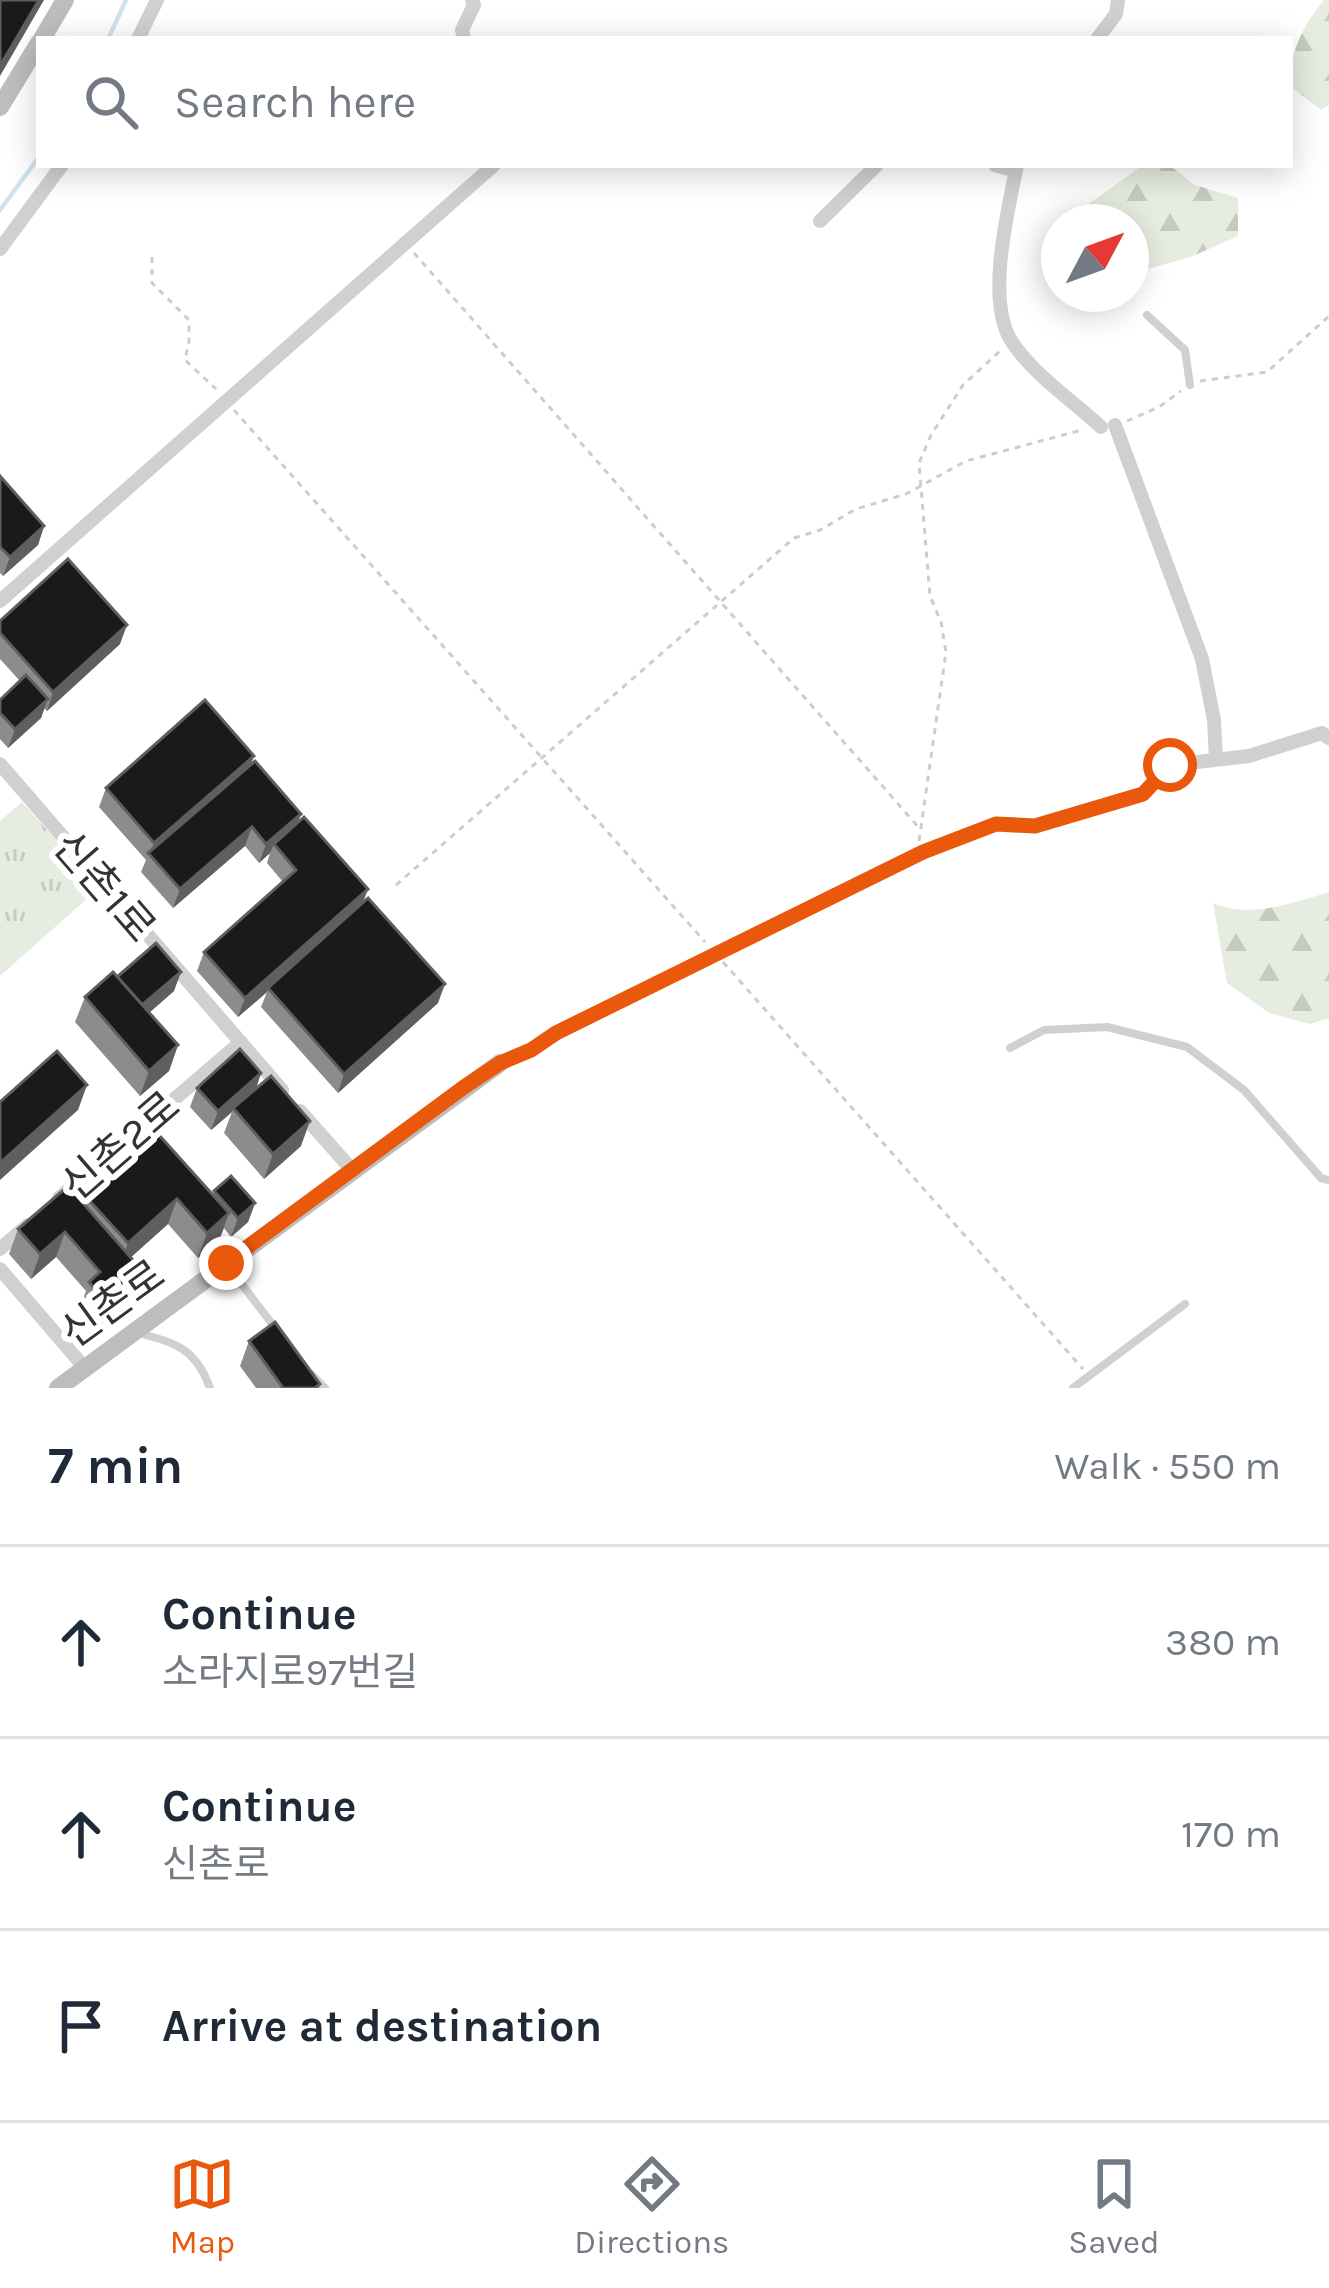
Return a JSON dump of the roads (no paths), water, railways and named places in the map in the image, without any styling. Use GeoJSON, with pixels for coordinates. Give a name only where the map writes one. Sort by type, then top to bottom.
{"type":"FeatureCollection","features":[{"type":"Feature","properties":{"kind":"street"},"geometry":{"type":"LineString","coordinates":[[43,36],[65,0]]}},
{"type":"Feature","properties":{"kind":"street"},"geometry":{"type":"LineString","coordinates":[[139,36],[157,0]]}},
{"type":"Feature","properties":{"kind":"street"},"geometry":{"type":"LineString","coordinates":[[463,36],[472,0]]}},
{"type":"Feature","properties":{"kind":"street"},"geometry":{"type":"LineString","coordinates":[[1099,36],[1116,14],[1118,0]]}},
{"type":"Feature","properties":{"kind":"street"},"geometry":{"type":"LineString","coordinates":[[0,107],[36,48]]}},
{"type":"Feature","properties":{"kind":"street"},"geometry":{"type":"LineString","coordinates":[[0,249],[60,168]]}},
{"type":"Feature","properties":{"kind":"street"},"geometry":{"type":"LineString","coordinates":[[0,601],[491,168]]}},
{"type":"Feature","properties":{"kind":"street"},"geometry":{"type":"LineString","coordinates":[[820,221],[874,168]]}},
{"type":"Feature","properties":{"kind":"street"},"geometry":{"type":"LineString","coordinates":[[1017,168],[997,284],[1001,315],[1010,340],[1033,366],[1108,426],[1202,659],[1216,759]]}},
{"type":"Feature","properties":{"kind":"street"},"geometry":{"type":"LineString","coordinates":[[500,1063],[917,855],[996,824],[1035,826],[1143,794],[1170,765],[1250,756],[1322,733],[1329,738]]}},
{"type":"Feature","properties":{"kind":"street","name":"신촌1로"},"geometry":{"type":"LineString","coordinates":[[0,764],[352,1170]]}},
{"type":"Feature","properties":{"kind":"street","name":"신촌2로"},"geometry":{"type":"LineString","coordinates":[[52,1204],[241,1042]]}},
{"type":"Feature","properties":{"kind":"street","name":"신촌로"},"geometry":{"type":"LineString","coordinates":[[58,1388],[500,1063]]}},
{"type":"Feature","properties":{"kind":"street","name":"신촌2로"},"geometry":{"type":"LineString","coordinates":[[0,1249],[34,1219]]}},
{"type":"Feature","properties":{"kind":"street"},"geometry":{"type":"LineString","coordinates":[[0,1269],[85,1368]]}},
{"type":"Feature","properties":{"kind":"lane"},"geometry":{"type":"LineString","coordinates":[[1147,315],[1185,350],[1190,385]]}},
{"type":"Feature","properties":{"kind":"lane"},"geometry":{"type":"LineString","coordinates":[[1010,1048],[1044,1030],[1107,1027],[1187,1047],[1244,1090],[1321,1178],[1329,1180]]}},
{"type":"Feature","properties":{"kind":"lane"},"geometry":{"type":"LineString","coordinates":[[226,1263],[276,1330]]}},
{"type":"Feature","properties":{"kind":"lane"},"geometry":{"type":"LineString","coordinates":[[1073,1388],[1185,1304]]}},
{"type":"Feature","properties":{"kind":"lane"},"geometry":{"type":"LineString","coordinates":[[134,1332],[173,1342],[195,1357],[210,1388]]}},
{"type":"Feature","properties":{"kind":"lane"},"geometry":{"type":"LineString","coordinates":[[301,1364],[325,1388]]}},
{"type":"Feature","properties":{"kind":"waterway"},"geometry":{"type":"LineString","coordinates":[[109,36],[126,0]]}},
{"type":"Feature","properties":{"kind":"waterway"},"geometry":{"type":"LineString","coordinates":[[0,210],[36,161]]}}]}
